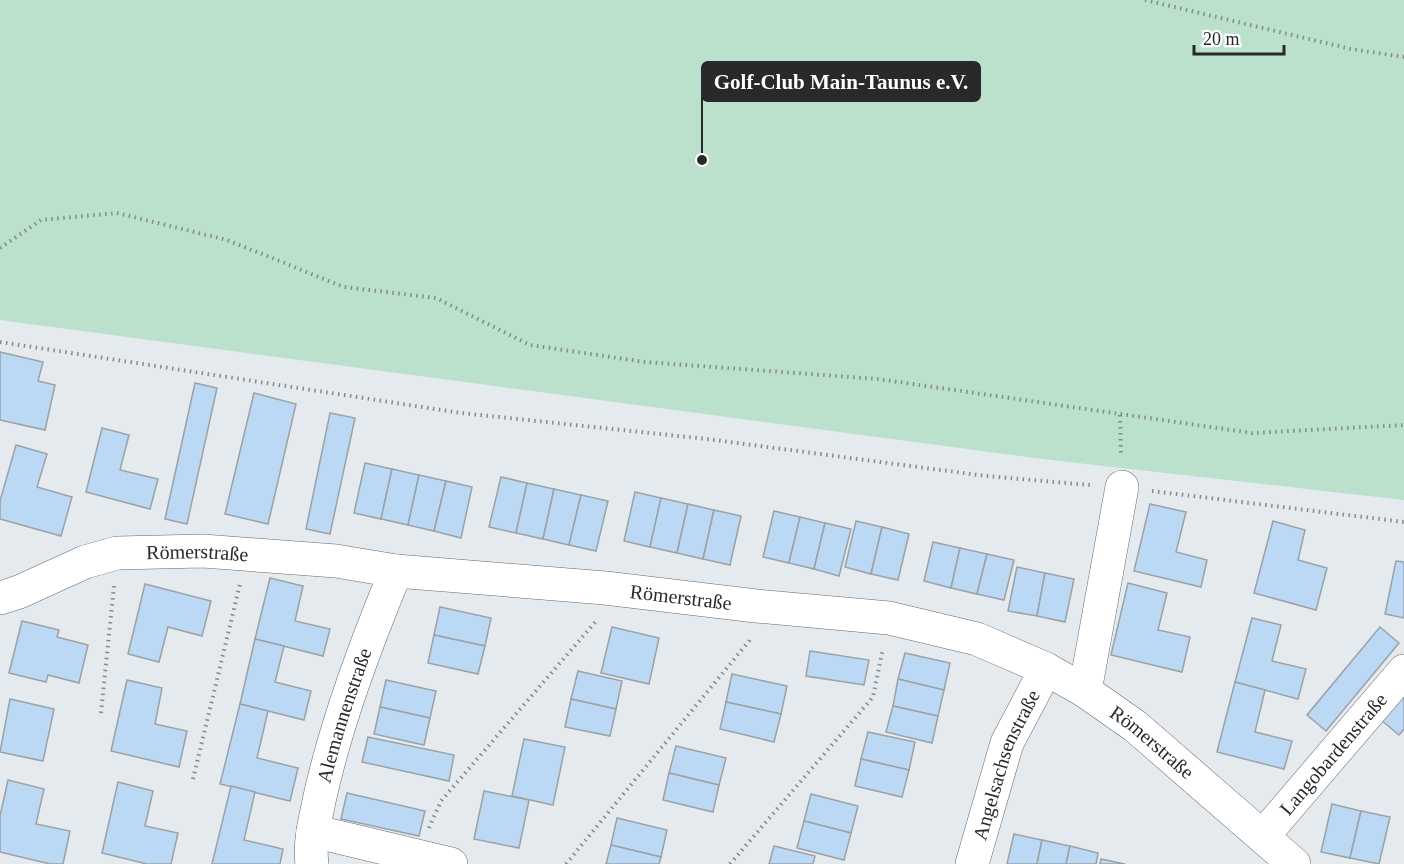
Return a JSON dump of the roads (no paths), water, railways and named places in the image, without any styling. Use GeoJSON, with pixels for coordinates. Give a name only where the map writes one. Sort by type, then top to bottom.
{"type":"FeatureCollection","features":[{"type":"Feature","properties":{"kind":"street"},"geometry":{"type":"LineString","coordinates":[[1085,691],[1122,487]]}},
{"type":"Feature","properties":{"kind":"street","name":"Römerstraße"},"geometry":{"type":"LineString","coordinates":[[0,598],[19,592],[85,562],[117,553],[203,551],[336,561],[396,571],[605,588],[756,606],[889,618],[977,639],[1046,669],[1085,691],[1135,726],[1294,864]]}},
{"type":"Feature","properties":{"kind":"street","name":"Alemannenstraße"},"geometry":{"type":"LineString","coordinates":[[312,864],[313,831],[324,776],[376,618],[396,571]]}},
{"type":"Feature","properties":{"kind":"street","name":"Angelsachsenstraße"},"geometry":{"type":"LineString","coordinates":[[972,864],[1007,743],[1046,669]]}},
{"type":"Feature","properties":{"kind":"street","name":"Langobardenstraße"},"geometry":{"type":"LineString","coordinates":[[1263,836],[1404,671]]}},
{"type":"Feature","properties":{"kind":"street"},"geometry":{"type":"LineString","coordinates":[[313,831],[451,864]]}},
{"type":"Feature","properties":{"kind":"place","name":"Golf-Club Main-Taunus e.V."},"geometry":{"type":"Point","coordinates":[702,160]}}]}
